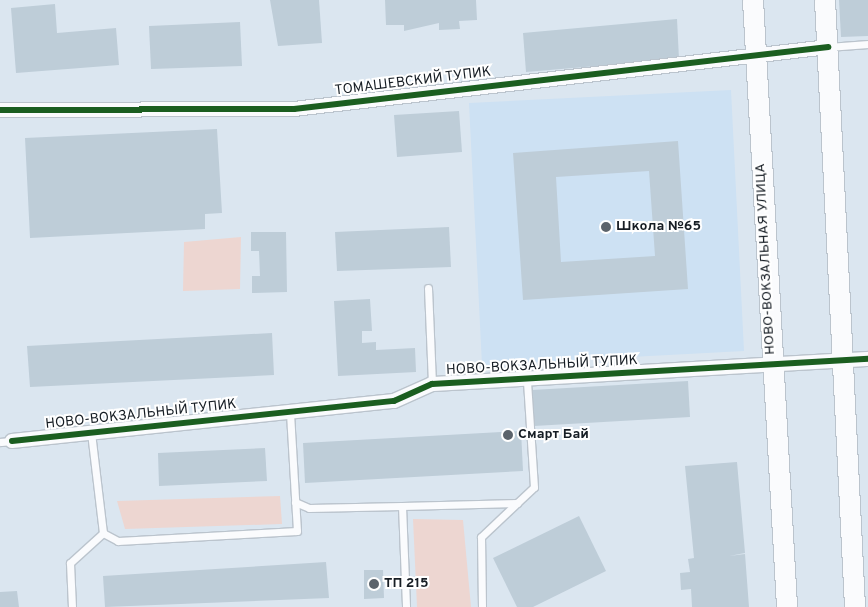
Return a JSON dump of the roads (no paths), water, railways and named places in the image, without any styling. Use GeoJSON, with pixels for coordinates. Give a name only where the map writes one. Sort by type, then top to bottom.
{"type":"FeatureCollection","features":[{"type":"Feature","properties":{"kind":"main road","name":"НОВО-ВОКЗАЛЬНАЯ УЛИЦА"},"geometry":{"type":"LineString","coordinates":[[753,0],[771,363],[787,607]]}},
{"type":"Feature","properties":{"kind":"main road"},"geometry":{"type":"LineString","coordinates":[[825,0],[855,607]]}},
{"type":"Feature","properties":{"kind":"street","name":"ТОМАШЕВСКИЙ ТУПИК"},"geometry":{"type":"LineString","coordinates":[[0,110],[294,109],[756,53],[828,47]]}},
{"type":"Feature","properties":{"kind":"street","name":"НОВО-ВОКЗАЛЬНЫЙ ТУПИК"},"geometry":{"type":"LineString","coordinates":[[6,441],[394,401],[432,384],[527,381],[771,363],[868,359]]}},
{"type":"Feature","properties":{"kind":"lane"},"geometry":{"type":"LineString","coordinates":[[828,47],[868,44]]}},
{"type":"Feature","properties":{"kind":"lane"},"geometry":{"type":"LineString","coordinates":[[428,288],[432,384]]}},
{"type":"Feature","properties":{"kind":"lane"},"geometry":{"type":"LineString","coordinates":[[482,607],[481,538],[534,487],[527,381]]}},
{"type":"Feature","properties":{"kind":"lane"},"geometry":{"type":"LineString","coordinates":[[103,533],[118,541],[297,531],[290,412]]}},
{"type":"Feature","properties":{"kind":"lane"},"geometry":{"type":"LineString","coordinates":[[91,432],[103,533]]}},
{"type":"Feature","properties":{"kind":"lane"},"geometry":{"type":"LineString","coordinates":[[295,502],[309,508],[517,503]]}},
{"type":"Feature","properties":{"kind":"lane"},"geometry":{"type":"LineString","coordinates":[[402,506],[406,607]]}},
{"type":"Feature","properties":{"kind":"lane"},"geometry":{"type":"LineString","coordinates":[[72,607],[70,563],[103,533]]}},
{"type":"Feature","properties":{"kind":"place","name":"Школа №65"},"geometry":{"type":"Point","coordinates":[606,227]}},
{"type":"Feature","properties":{"kind":"place","name":"Смарт Бай"},"geometry":{"type":"Point","coordinates":[508,435]}},
{"type":"Feature","properties":{"kind":"place","name":"ТП 215"},"geometry":{"type":"Point","coordinates":[374,584]}}]}
